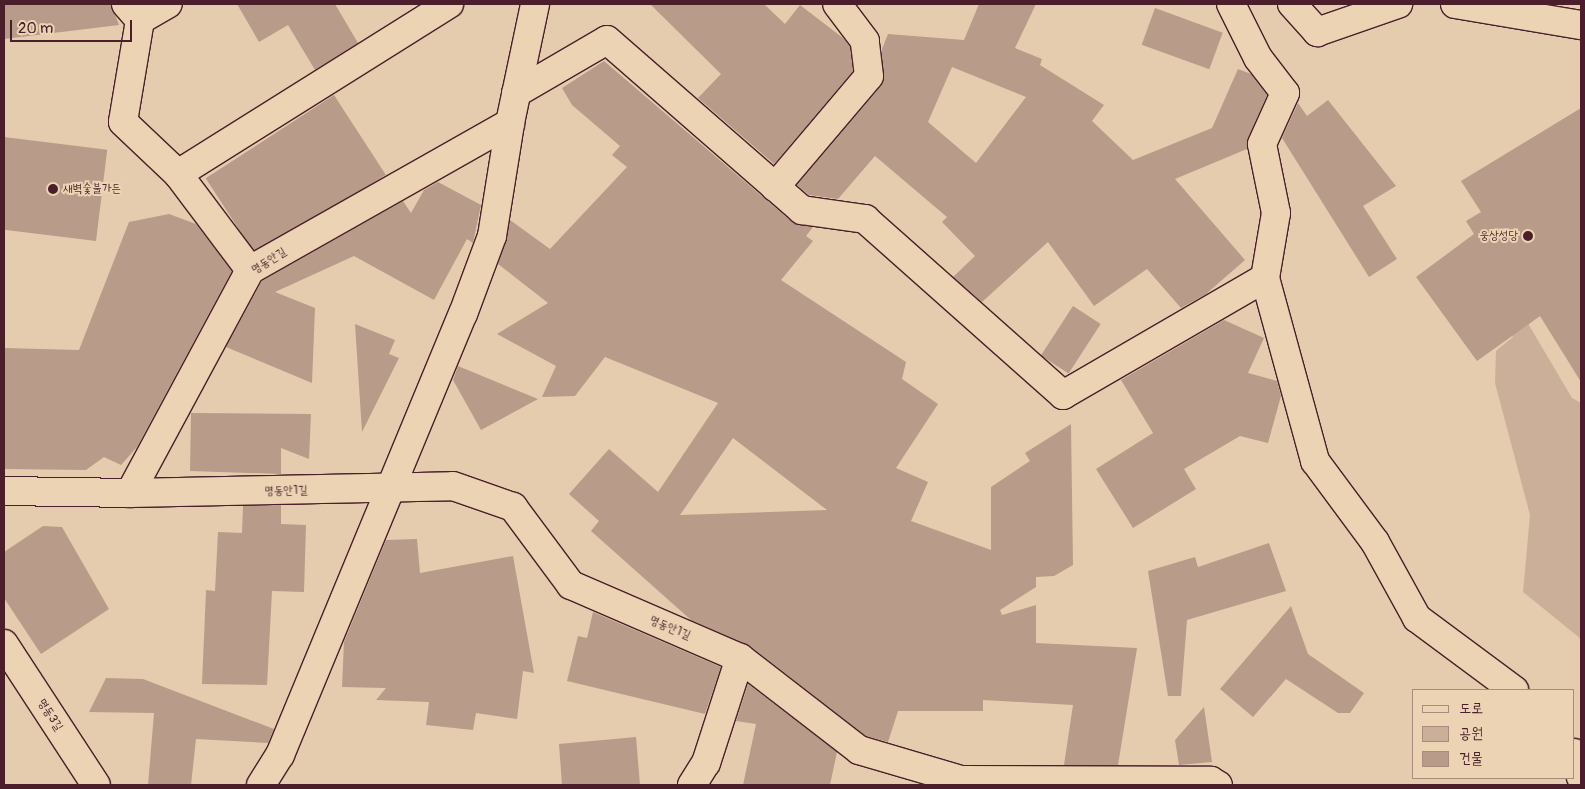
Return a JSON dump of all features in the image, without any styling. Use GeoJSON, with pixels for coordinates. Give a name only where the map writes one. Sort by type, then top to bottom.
{"type":"FeatureCollection","features":[{"type":"Feature","properties":{"kind":"street"},"geometry":{"type":"LineString","coordinates":[[168,4],[133,12],[123,122],[178,174],[250,270]]}},
{"type":"Feature","properties":{"kind":"street"},"geometry":{"type":"LineString","coordinates":[[178,174],[449,4]]}},
{"type":"Feature","properties":{"kind":"street"},"geometry":{"type":"LineString","coordinates":[[261,785],[280,756],[492,236],[510,123],[535,4]]}},
{"type":"Feature","properties":{"kind":"street"},"geometry":{"type":"LineString","coordinates":[[775,187],[869,76],[864,40],[837,4]]}},
{"type":"Feature","properties":{"kind":"street"},"geometry":{"type":"LineString","coordinates":[[1231,4],[1258,58],[1285,93],[1262,144],[1276,213],[1265,278],[1315,461],[1375,542],[1417,618],[1513,689]]}},
{"type":"Feature","properties":{"kind":"street"},"geometry":{"type":"LineString","coordinates":[[1292,4],[1317,32],[1398,4]]}},
{"type":"Feature","properties":{"kind":"street"},"geometry":{"type":"LineString","coordinates":[[1455,4],[1581,25]]}},
{"type":"Feature","properties":{"kind":"street"},"geometry":{"type":"LineString","coordinates":[[516,93],[608,40],[802,210],[865,219],[1063,395],[1265,278]]}},
{"type":"Feature","properties":{"kind":"street","name":"명동안길"},"geometry":{"type":"LineString","coordinates":[[130,493],[250,270],[510,123]]}},
{"type":"Feature","properties":{"kind":"street","name":"명동안1길"},"geometry":{"type":"LineString","coordinates":[[130,493],[388,490],[453,486],[513,507],[571,585],[740,658],[859,750],[960,782],[1211,781],[1218,785]]}},
{"type":"Feature","properties":{"kind":"street"},"geometry":{"type":"LineString","coordinates":[[4,491],[130,493]]}},
{"type":"Feature","properties":{"kind":"street","name":"명동3길"},"geometry":{"type":"LineString","coordinates":[[4,644],[96,785]]}},
{"type":"Feature","properties":{"kind":"street"},"geometry":{"type":"LineString","coordinates":[[692,785],[706,763],[740,658]]}},
{"type":"Feature","properties":{"kind":"street"},"geometry":{"type":"LineString","coordinates":[[1575,756],[1581,777]]}},
{"type":"Feature","properties":{"kind":"green space"},"geometry":{"type":"Polygon","coordinates":[[[1513,298],[1572,398],[1581,403],[1581,639],[1523,592],[1530,515],[1495,383],[1496,351],[1513,337],[1496,312],[1513,298]]]}},
{"type":"Feature","properties":{"kind":"building"},"geometry":{"type":"Polygon","coordinates":[[[4,4],[111,4],[119,25],[4,39],[4,4]]]}},
{"type":"Feature","properties":{"kind":"building"},"geometry":{"type":"Polygon","coordinates":[[[237,4],[335,4],[358,43],[315,70],[288,25],[259,42],[237,4]]]}},
{"type":"Feature","properties":{"kind":"building"},"geometry":{"type":"Polygon","coordinates":[[[650,4],[764,4],[785,24],[800,5],[843,38],[850,47],[853,71],[774,164],[698,98],[721,74],[650,4]]]}},
{"type":"Feature","properties":{"kind":"building"},"geometry":{"type":"Polygon","coordinates":[[[979,4],[1036,4],[1015,48],[1042,59],[1040,65],[1104,105],[1092,121],[1133,160],[1212,128],[1238,69],[1251,74],[1267,95],[1248,138],[1247,149],[1175,179],[1245,260],[1206,294],[1181,308],[1147,269],[1094,306],[1048,242],[982,302],[953,277],[975,256],[942,222],[947,217],[875,156],[838,199],[809,195],[797,185],[881,86],[882,49],[888,34],[964,40],[979,4]],[[952,67],[928,122],[976,163],[1026,97],[952,67]]]}},
{"type":"Feature","properties":{"kind":"building"},"geometry":{"type":"Polygon","coordinates":[[[1155,8],[1223,33],[1209,69],[1142,45],[1155,8]]]}},
{"type":"Feature","properties":{"kind":"building"},"geometry":{"type":"Polygon","coordinates":[[[604,61],[792,222],[813,227],[806,236],[813,241],[781,280],[906,362],[902,379],[938,404],[896,468],[928,482],[911,521],[991,550],[991,487],[1030,461],[1025,453],[1071,424],[1073,565],[1054,576],[1036,577],[1036,587],[1000,610],[1002,615],[1036,605],[1036,643],[1137,648],[1118,765],[1064,765],[1073,705],[983,700],[983,711],[898,711],[888,742],[866,736],[750,646],[691,620],[591,531],[599,521],[569,494],[609,449],[658,492],[718,403],[605,357],[575,396],[542,397],[556,366],[497,334],[548,303],[498,264],[510,220],[550,249],[627,167],[612,155],[620,146],[572,105],[562,88],[604,61]],[[733,438],[680,515],[827,510],[733,438]]]}},
{"type":"Feature","properties":{"kind":"building"},"geometry":{"type":"Polygon","coordinates":[[[334,95],[386,175],[257,258],[206,178],[334,95]]]}},
{"type":"Feature","properties":{"kind":"building"},"geometry":{"type":"Polygon","coordinates":[[[1328,100],[1396,186],[1363,206],[1397,259],[1369,277],[1282,138],[1298,103],[1307,116],[1328,100]]]}},
{"type":"Feature","properties":{"kind":"building","name":"웅상성당"},"geometry":{"type":"Polygon","coordinates":[[[1581,108],[1581,382],[1540,316],[1477,361],[1416,277],[1474,234],[1466,221],[1481,212],[1461,181],[1581,108]]]}},
{"type":"Feature","properties":{"kind":"building","name":"새벽숯불가든"},"geometry":{"type":"Polygon","coordinates":[[[4,137],[107,150],[96,241],[4,230],[4,137]]]}},
{"type":"Feature","properties":{"kind":"building"},"geometry":{"type":"Polygon","coordinates":[[[438,182],[481,205],[473,243],[467,239],[434,300],[354,256],[275,292],[315,308],[312,383],[226,347],[262,281],[403,201],[411,213],[424,190],[438,182]]]}},
{"type":"Feature","properties":{"kind":"building"},"geometry":{"type":"Polygon","coordinates":[[[169,214],[196,224],[232,271],[137,447],[121,465],[104,457],[86,470],[4,469],[4,348],[79,350],[129,222],[169,214]]]}},
{"type":"Feature","properties":{"kind":"building"},"geometry":{"type":"Polygon","coordinates":[[[1073,306],[1101,324],[1069,373],[1041,355],[1073,306]]]}},
{"type":"Feature","properties":{"kind":"building"},"geometry":{"type":"Polygon","coordinates":[[[1224,320],[1264,338],[1248,373],[1277,381],[1281,396],[1268,443],[1240,436],[1184,469],[1196,489],[1133,528],[1096,469],[1153,433],[1121,380],[1224,320]]]}},
{"type":"Feature","properties":{"kind":"building"},"geometry":{"type":"Polygon","coordinates":[[[355,324],[395,340],[389,354],[399,358],[362,432],[355,324]]]}},
{"type":"Feature","properties":{"kind":"building"},"geometry":{"type":"Polygon","coordinates":[[[458,366],[538,399],[481,430],[453,380],[458,366]]]}},
{"type":"Feature","properties":{"kind":"building"},"geometry":{"type":"Polygon","coordinates":[[[191,413],[311,414],[309,459],[281,448],[281,474],[190,471],[191,413]]]}},
{"type":"Feature","properties":{"kind":"building"},"geometry":{"type":"Polygon","coordinates":[[[281,505],[281,524],[306,525],[304,592],[272,591],[267,685],[202,684],[206,590],[215,591],[218,532],[242,533],[243,506],[281,505]]]}},
{"type":"Feature","properties":{"kind":"building"},"geometry":{"type":"Polygon","coordinates":[[[43,526],[62,527],[109,609],[41,654],[4,598],[4,552],[43,526]]]}},
{"type":"Feature","properties":{"kind":"building"},"geometry":{"type":"Polygon","coordinates":[[[417,539],[420,573],[513,556],[534,673],[523,671],[517,719],[476,713],[473,730],[426,725],[429,702],[376,700],[386,688],[342,687],[344,642],[386,540],[417,539]]]}},
{"type":"Feature","properties":{"kind":"building"},"geometry":{"type":"Polygon","coordinates":[[[1269,543],[1286,591],[1187,620],[1181,696],[1168,696],[1148,571],[1195,557],[1198,567],[1269,543]]]}},
{"type":"Feature","properties":{"kind":"building"},"geometry":{"type":"Polygon","coordinates":[[[1291,606],[1308,654],[1364,693],[1350,713],[1338,713],[1286,679],[1253,717],[1220,689],[1291,606]]]}},
{"type":"Feature","properties":{"kind":"building"},"geometry":{"type":"Polygon","coordinates":[[[593,612],[721,667],[705,714],[567,681],[578,636],[587,638],[593,612]]]}},
{"type":"Feature","properties":{"kind":"building"},"geometry":{"type":"Polygon","coordinates":[[[106,678],[143,679],[274,729],[268,743],[196,739],[191,785],[148,785],[154,713],[89,712],[106,678]]]}},
{"type":"Feature","properties":{"kind":"building"},"geometry":{"type":"Polygon","coordinates":[[[748,684],[837,752],[830,785],[743,785],[756,724],[736,721],[748,684]]]}},
{"type":"Feature","properties":{"kind":"building"},"geometry":{"type":"Polygon","coordinates":[[[1204,707],[1212,762],[1179,765],[1175,740],[1204,707]]]}},
{"type":"Feature","properties":{"kind":"building"},"geometry":{"type":"Polygon","coordinates":[[[636,737],[640,785],[562,785],[559,744],[636,737]]]}},
{"type":"Feature","properties":{"kind":"place","name":"새벽숯불가든"},"geometry":{"type":"Point","coordinates":[53,189]}},
{"type":"Feature","properties":{"kind":"place","name":"웅상성당"},"geometry":{"type":"Point","coordinates":[1528,236]}}]}
